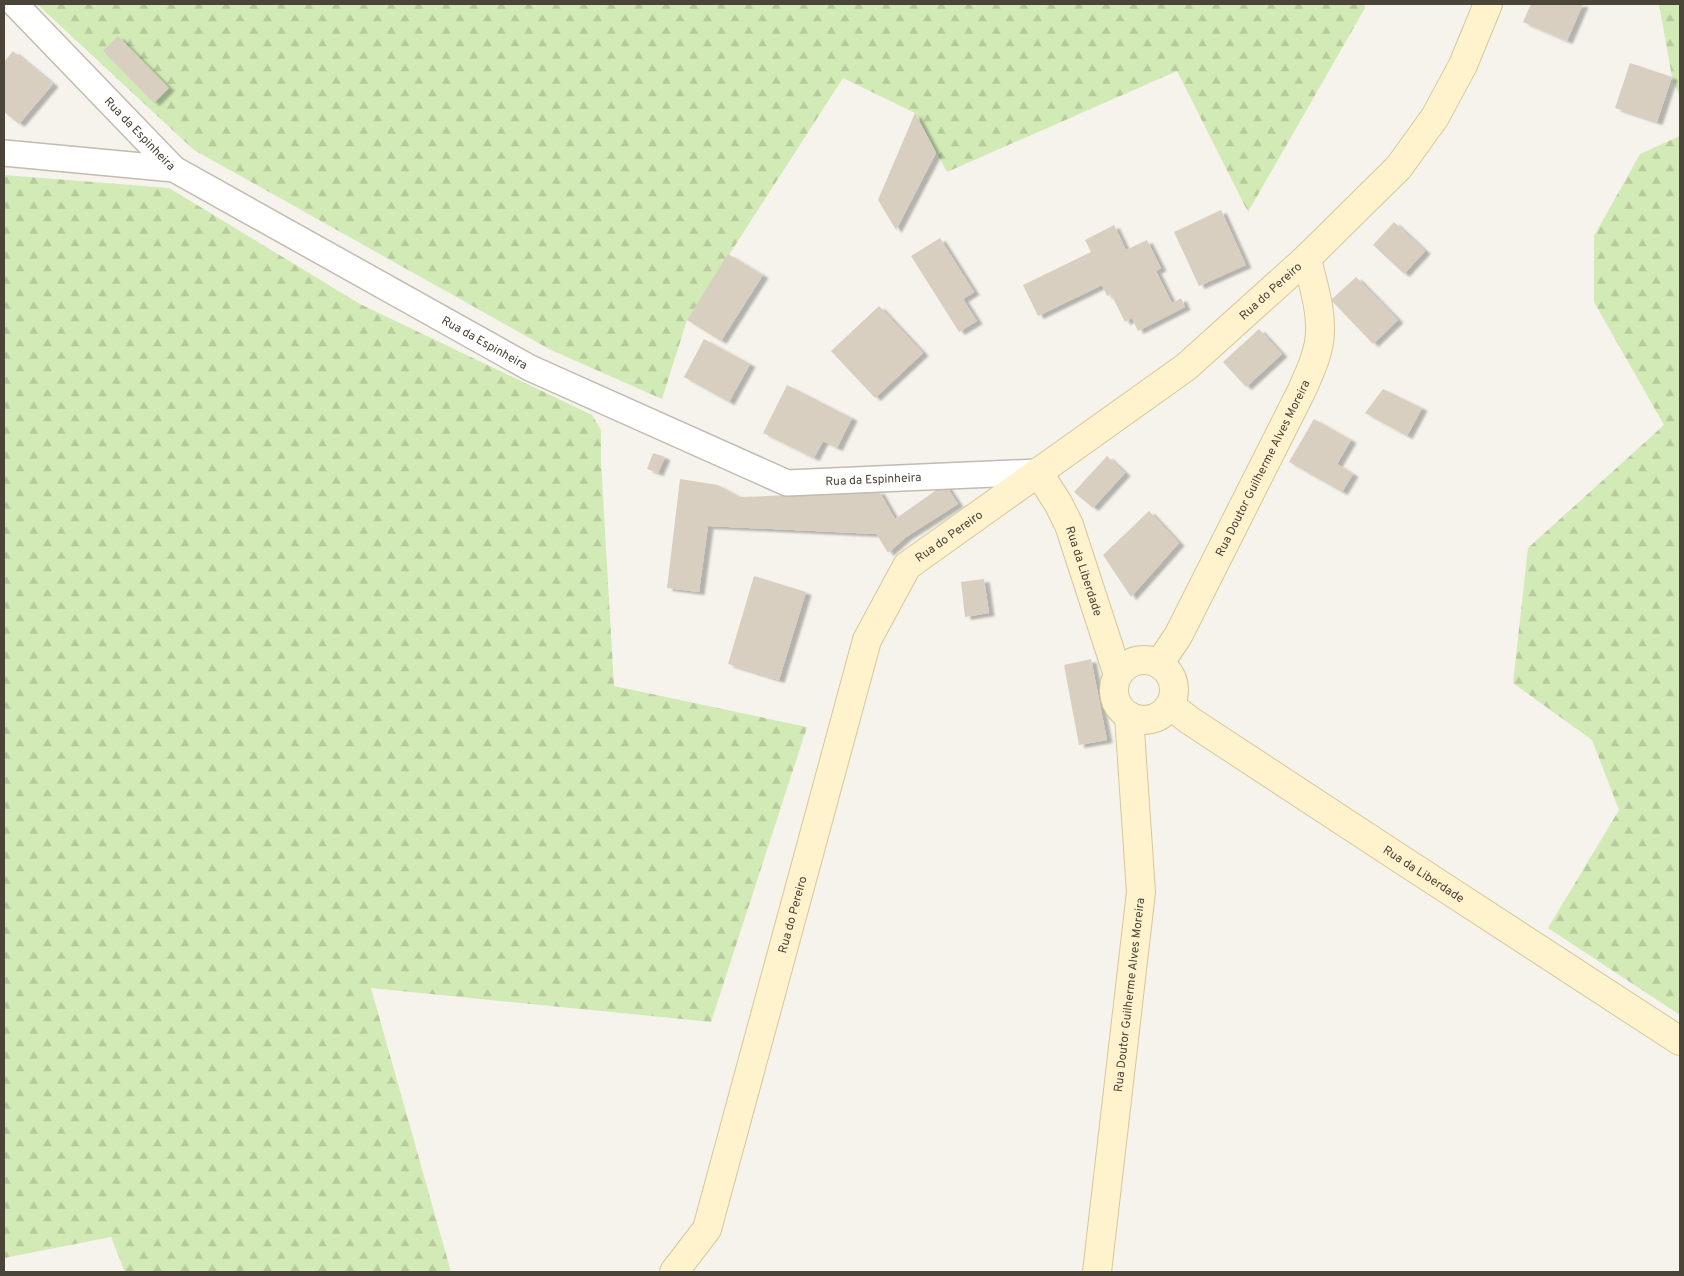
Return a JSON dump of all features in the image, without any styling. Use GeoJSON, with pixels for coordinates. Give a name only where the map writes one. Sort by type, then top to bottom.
{"type":"FeatureCollection","features":[{"type":"Feature","properties":{"kind":"street","name":"Rua da Espinheira"},"geometry":{"type":"LineString","coordinates":[[15,4],[174,169],[530,368],[787,483],[1038,472]]}},
{"type":"Feature","properties":{"kind":"street","name":"Rua do Pereiro"},"geometry":{"type":"LineString","coordinates":[[674,1272],[707,1229],[867,640],[906,566],[1186,367],[1307,258],[1399,167],[1435,117],[1463,65],[1488,4]]}},
{"type":"Feature","properties":{"kind":"street"},"geometry":{"type":"LineString","coordinates":[[4,152],[174,169]]}},
{"type":"Feature","properties":{"kind":"street","name":"Rua Doutor Guilherme Alves Moreira"},"geometry":{"type":"LineString","coordinates":[[1159,664],[1178,636],[1312,368],[1320,332],[1320,316],[1307,258]]}},
{"type":"Feature","properties":{"kind":"street","name":"Rua da Liberdade"},"geometry":{"type":"LineString","coordinates":[[1038,472],[1058,503],[1069,525],[1118,675]]}},
{"type":"Feature","properties":{"kind":"street"},"geometry":{"type":"LineString","coordinates":[[1141,660],[1159,664],[1166,670],[1174,687],[1170,705],[1164,712],[1147,720],[1129,716],[1116,703],[1114,684],[1118,675],[1124,668],[1141,660]]}},
{"type":"Feature","properties":{"kind":"street","name":"Rua da Liberdade"},"geometry":{"type":"LineString","coordinates":[[1170,705],[1189,720],[1384,849],[1680,1041]]}},
{"type":"Feature","properties":{"kind":"street","name":"Rua Doutor Guilherme Alves Moreira"},"geometry":{"type":"LineString","coordinates":[[1097,1272],[1141,892],[1129,716]]}},
{"type":"Feature","properties":{"kind":"green space"},"geometry":{"type":"Polygon","coordinates":[[[37,4],[1365,4],[1365,8],[1248,212],[1177,71],[947,172],[915,113],[843,78],[687,320],[662,399],[551,350],[194,150],[37,4]]]}},
{"type":"Feature","properties":{"kind":"green space"},"geometry":{"type":"Polygon","coordinates":[[[1659,4],[1680,4],[1680,98],[1672,77],[1659,4]]]}},
{"type":"Feature","properties":{"kind":"green space"},"geometry":{"type":"Polygon","coordinates":[[[1680,136],[1680,1015],[1548,928],[1619,810],[1592,740],[1513,683],[1528,548],[1664,425],[1594,302],[1594,236],[1640,154],[1680,136]]]}},
{"type":"Feature","properties":{"kind":"green space"},"geometry":{"type":"Polygon","coordinates":[[[4,175],[169,188],[360,304],[592,415],[601,430],[601,462],[614,686],[807,727],[711,1022],[371,988],[451,1272],[125,1272],[111,1237],[4,1258],[4,175]]]}},
{"type":"Feature","properties":{"kind":"building"},"geometry":{"type":"Polygon","coordinates":[[[1531,4],[1583,4],[1567,41],[1523,22],[1531,4]]]}},
{"type":"Feature","properties":{"kind":"building"},"geometry":{"type":"Polygon","coordinates":[[[118,36],[169,88],[154,103],[103,51],[118,36]]]}},
{"type":"Feature","properties":{"kind":"building"},"geometry":{"type":"Polygon","coordinates":[[[13,51],[53,84],[19,124],[4,112],[4,62],[13,51]]]}},
{"type":"Feature","properties":{"kind":"building"},"geometry":{"type":"Polygon","coordinates":[[[1630,63],[1672,77],[1657,122],[1615,108],[1630,63]]]}},
{"type":"Feature","properties":{"kind":"building"},"geometry":{"type":"Polygon","coordinates":[[[915,113],[936,153],[896,230],[878,200],[915,113]]]}},
{"type":"Feature","properties":{"kind":"building"},"geometry":{"type":"Polygon","coordinates":[[[1221,210],[1246,265],[1199,286],[1174,232],[1221,210]]]}},
{"type":"Feature","properties":{"kind":"building"},"geometry":{"type":"Polygon","coordinates":[[[1394,222],[1425,251],[1404,274],[1373,245],[1394,222]]]}},
{"type":"Feature","properties":{"kind":"building"},"geometry":{"type":"Polygon","coordinates":[[[1114,225],[1126,250],[1147,240],[1161,268],[1156,271],[1172,303],[1181,298],[1185,307],[1138,331],[1132,318],[1125,322],[1111,294],[1107,296],[1102,285],[1038,316],[1023,285],[1091,252],[1085,240],[1114,225]]]}},
{"type":"Feature","properties":{"kind":"building"},"geometry":{"type":"Polygon","coordinates":[[[940,238],[974,292],[963,299],[977,321],[959,332],[911,256],[940,238]]]}},
{"type":"Feature","properties":{"kind":"building"},"geometry":{"type":"Polygon","coordinates":[[[728,254],[763,275],[721,341],[687,320],[728,254]]]}},
{"type":"Feature","properties":{"kind":"building"},"geometry":{"type":"Polygon","coordinates":[[[1356,277],[1398,320],[1373,344],[1331,300],[1356,277]]]}},
{"type":"Feature","properties":{"kind":"building"},"geometry":{"type":"Polygon","coordinates":[[[879,306],[923,353],[875,398],[831,351],[879,306]]]}},
{"type":"Feature","properties":{"kind":"building"},"geometry":{"type":"Polygon","coordinates":[[[1259,329],[1282,354],[1246,387],[1223,362],[1259,329]]]}},
{"type":"Feature","properties":{"kind":"building"},"geometry":{"type":"Polygon","coordinates":[[[704,339],[750,364],[729,402],[684,377],[704,339]]]}},
{"type":"Feature","properties":{"kind":"building"},"geometry":{"type":"Polygon","coordinates":[[[787,385],[852,418],[837,448],[823,441],[814,458],[763,433],[787,385]]]}},
{"type":"Feature","properties":{"kind":"building"},"geometry":{"type":"Polygon","coordinates":[[[1383,389],[1422,408],[1407,436],[1365,413],[1383,389]]]}},
{"type":"Feature","properties":{"kind":"building"},"geometry":{"type":"Polygon","coordinates":[[[1314,419],[1351,440],[1337,464],[1353,474],[1342,492],[1289,462],[1314,419]]]}},
{"type":"Feature","properties":{"kind":"building"},"geometry":{"type":"Polygon","coordinates":[[[653,453],[665,457],[658,473],[647,469],[653,453]]]}},
{"type":"Feature","properties":{"kind":"building"},"geometry":{"type":"Polygon","coordinates":[[[1107,456],[1125,473],[1093,508],[1074,492],[1107,456]]]}},
{"type":"Feature","properties":{"kind":"building"},"geometry":{"type":"Polygon","coordinates":[[[680,479],[718,485],[740,497],[879,491],[895,519],[945,484],[958,504],[906,537],[888,553],[874,530],[876,534],[708,526],[699,592],[667,588],[680,479]]]}},
{"type":"Feature","properties":{"kind":"building"},"geometry":{"type":"Polygon","coordinates":[[[1149,511],[1179,543],[1131,597],[1103,555],[1149,511]]]}},
{"type":"Feature","properties":{"kind":"building"},"geometry":{"type":"Polygon","coordinates":[[[754,576],[806,592],[779,680],[728,664],[754,576]]]}},
{"type":"Feature","properties":{"kind":"building"},"geometry":{"type":"Polygon","coordinates":[[[984,579],[989,613],[965,617],[961,582],[984,579]]]}},
{"type":"Feature","properties":{"kind":"building"},"geometry":{"type":"Polygon","coordinates":[[[1091,659],[1107,740],[1079,745],[1064,665],[1091,659]]]}}]}
